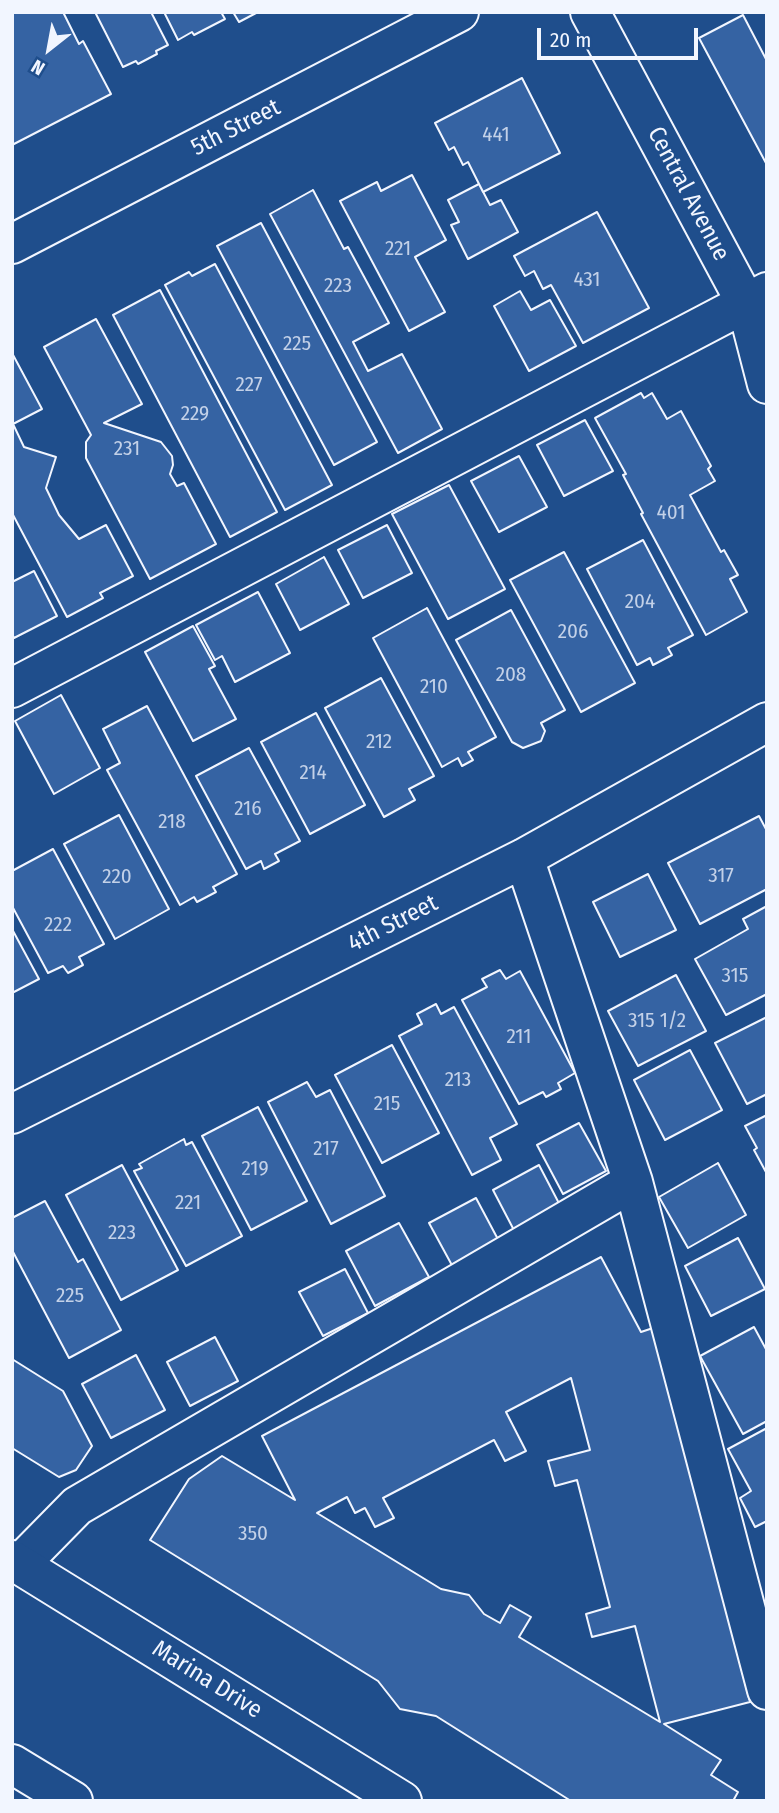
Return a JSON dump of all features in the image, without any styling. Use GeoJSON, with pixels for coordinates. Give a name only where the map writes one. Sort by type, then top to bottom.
{"type":"FeatureCollection","features":[{"type":"Feature","properties":{"kind":"street","name":"5th Street"},"geometry":{"type":"LineString","coordinates":[[12,244],[459,12]]}},
{"type":"Feature","properties":{"kind":"street","name":"Central Avenue"},"geometry":{"type":"LineString","coordinates":[[590,12],[757,298],[767,384]]}},
{"type":"Feature","properties":{"kind":"street"},"geometry":{"type":"LineString","coordinates":[[12,688],[757,298]]}},
{"type":"Feature","properties":{"kind":"street","name":"4th Street"},"geometry":{"type":"LineString","coordinates":[[12,1114],[524,858],[767,723]]}},
{"type":"Feature","properties":{"kind":"street"},"geometry":{"type":"LineString","coordinates":[[524,858],[633,1182],[767,1690]]}},
{"type":"Feature","properties":{"kind":"street"},"geometry":{"type":"LineString","coordinates":[[16,1562],[77,1506],[633,1182]]}},
{"type":"Feature","properties":{"kind":"street","name":"Marina Drive"},"geometry":{"type":"LineString","coordinates":[[16,1562],[402,1801]]}},
{"type":"Feature","properties":{"kind":"street"},"geometry":{"type":"LineString","coordinates":[[12,1764],[73,1801]]}},
{"type":"Feature","properties":{"kind":"building"},"geometry":{"type":"Polygon","coordinates":[[[12,12],[63,12],[79,44],[83,41],[111,94],[12,145],[12,12]]]}},
{"type":"Feature","properties":{"kind":"building"},"geometry":{"type":"Polygon","coordinates":[[[95,12],[151,12],[168,45],[138,64],[136,61],[123,67],[95,12]]]}},
{"type":"Feature","properties":{"kind":"building"},"geometry":{"type":"Polygon","coordinates":[[[164,12],[221,12],[225,19],[178,40],[164,12]]]}},
{"type":"Feature","properties":{"kind":"building"},"geometry":{"type":"Polygon","coordinates":[[[233,12],[258,12],[239,22],[233,12]]]}},
{"type":"Feature","properties":{"kind":"building"},"geometry":{"type":"Polygon","coordinates":[[[743,15],[767,61],[767,165],[699,38],[743,15]]]}},
{"type":"Feature","properties":{"kind":"building"},"geometry":{"type":"Polygon","coordinates":[[[522,78],[560,153],[483,192],[468,162],[463,165],[454,147],[449,150],[435,123],[522,78]]]}},
{"type":"Feature","properties":{"kind":"building"},"geometry":{"type":"Polygon","coordinates":[[[412,175],[446,240],[415,257],[445,312],[409,331],[340,201],[377,182],[381,191],[412,175]]]}},
{"type":"Feature","properties":{"kind":"building"},"geometry":{"type":"Polygon","coordinates":[[[479,184],[490,205],[501,200],[518,232],[468,259],[451,225],[459,222],[448,200],[479,184]]]}},
{"type":"Feature","properties":{"kind":"building"},"geometry":{"type":"Polygon","coordinates":[[[313,190],[344,249],[348,247],[389,323],[353,342],[368,371],[402,354],[442,429],[398,453],[270,214],[313,190]]]}},
{"type":"Feature","properties":{"kind":"building"},"geometry":{"type":"Polygon","coordinates":[[[597,212],[649,308],[583,343],[551,285],[543,289],[534,271],[525,276],[514,256],[597,212]]]}},
{"type":"Feature","properties":{"kind":"building"},"geometry":{"type":"Polygon","coordinates":[[[261,223],[377,442],[334,465],[217,246],[261,223]]]}},
{"type":"Feature","properties":{"kind":"building"},"geometry":{"type":"Polygon","coordinates":[[[215,264],[332,485],[285,510],[165,285],[189,272],[192,276],[215,264]]]}},
{"type":"Feature","properties":{"kind":"building"},"geometry":{"type":"Polygon","coordinates":[[[160,290],[277,512],[230,537],[113,315],[160,290]]]}},
{"type":"Feature","properties":{"kind":"building"},"geometry":{"type":"Polygon","coordinates":[[[520,291],[531,310],[550,300],[576,346],[529,371],[494,306],[520,291]]]}},
{"type":"Feature","properties":{"kind":"building"},"geometry":{"type":"Polygon","coordinates":[[[96,319],[142,404],[104,423],[161,442],[172,456],[170,474],[177,486],[184,483],[216,544],[150,579],[86,458],[86,442],[91,435],[44,347],[96,319]]]}},
{"type":"Feature","properties":{"kind":"building"},"geometry":{"type":"Polygon","coordinates":[[[12,353],[42,409],[13,424],[24,447],[56,457],[46,488],[59,515],[79,539],[106,525],[133,576],[100,593],[103,598],[67,617],[12,513],[12,353]]]}},
{"type":"Feature","properties":{"kind":"building"},"geometry":{"type":"Polygon","coordinates":[[[641,393],[644,398],[652,393],[667,419],[681,411],[711,466],[708,469],[715,481],[690,495],[721,552],[724,550],[738,575],[730,579],[747,612],[706,635],[641,514],[643,513],[623,475],[626,474],[595,418],[641,393]]]}},
{"type":"Feature","properties":{"kind":"building"},"geometry":{"type":"Polygon","coordinates":[[[585,420],[613,471],[564,496],[537,445],[585,420]]]}},
{"type":"Feature","properties":{"kind":"building"},"geometry":{"type":"Polygon","coordinates":[[[519,456],[547,507],[499,532],[471,481],[519,456]]]}},
{"type":"Feature","properties":{"kind":"building"},"geometry":{"type":"Polygon","coordinates":[[[449,485],[505,589],[448,619],[392,514],[449,485]]]}},
{"type":"Feature","properties":{"kind":"building"},"geometry":{"type":"Polygon","coordinates":[[[387,525],[412,573],[363,598],[338,550],[387,525]]]}},
{"type":"Feature","properties":{"kind":"building"},"geometry":{"type":"Polygon","coordinates":[[[643,540],[693,635],[668,648],[672,655],[653,665],[650,658],[637,665],[587,569],[643,540]]]}},
{"type":"Feature","properties":{"kind":"building"},"geometry":{"type":"Polygon","coordinates":[[[564,552],[635,683],[581,712],[510,580],[564,552]]]}},
{"type":"Feature","properties":{"kind":"building"},"geometry":{"type":"Polygon","coordinates":[[[324,557],[349,604],[300,630],[276,584],[324,557]]]}},
{"type":"Feature","properties":{"kind":"building"},"geometry":{"type":"Polygon","coordinates":[[[34,571],[57,616],[14,638],[12,582],[34,571]]]}},
{"type":"Feature","properties":{"kind":"building"},"geometry":{"type":"Polygon","coordinates":[[[258,592],[290,653],[235,682],[222,656],[215,660],[196,625],[258,592]]]}},
{"type":"Feature","properties":{"kind":"building"},"geometry":{"type":"Polygon","coordinates":[[[427,608],[496,737],[468,752],[473,760],[462,766],[458,758],[442,767],[373,638],[427,608]]]}},
{"type":"Feature","properties":{"kind":"building"},"geometry":{"type":"Polygon","coordinates":[[[511,610],[565,710],[541,723],[545,731],[541,741],[523,748],[512,742],[456,640],[511,610]]]}},
{"type":"Feature","properties":{"kind":"building"},"geometry":{"type":"Polygon","coordinates":[[[193,626],[215,666],[209,669],[236,719],[193,741],[145,652],[193,626]]]}},
{"type":"Feature","properties":{"kind":"building"},"geometry":{"type":"Polygon","coordinates":[[[381,678],[434,776],[409,789],[415,800],[384,817],[325,708],[381,678]]]}},
{"type":"Feature","properties":{"kind":"building"},"geometry":{"type":"Polygon","coordinates":[[[61,695],[100,768],[54,794],[15,721],[61,695]]]}},
{"type":"Feature","properties":{"kind":"building"},"geometry":{"type":"Polygon","coordinates":[[[147,706],[237,874],[213,887],[216,892],[197,902],[194,897],[180,905],[107,770],[120,763],[103,729],[147,706]]]}},
{"type":"Feature","properties":{"kind":"building"},"geometry":{"type":"Polygon","coordinates":[[[316,713],[365,805],[310,834],[261,742],[316,713]]]}},
{"type":"Feature","properties":{"kind":"building"},"geometry":{"type":"Polygon","coordinates":[[[249,748],[300,841],[275,854],[279,861],[264,869],[261,861],[246,869],[196,776],[249,748]]]}},
{"type":"Feature","properties":{"kind":"building"},"geometry":{"type":"Polygon","coordinates":[[[119,815],[169,909],[115,939],[64,844],[119,815]]]}},
{"type":"Feature","properties":{"kind":"building"},"geometry":{"type":"Polygon","coordinates":[[[759,816],[767,831],[767,889],[700,924],[668,863],[759,816]]]}},
{"type":"Feature","properties":{"kind":"building"},"geometry":{"type":"Polygon","coordinates":[[[53,849],[104,944],[79,957],[83,965],[68,973],[63,966],[48,973],[12,906],[12,871],[53,849]]]}},
{"type":"Feature","properties":{"kind":"building"},"geometry":{"type":"Polygon","coordinates":[[[648,874],[676,930],[620,957],[593,902],[648,874]]]}},
{"type":"Feature","properties":{"kind":"building"},"geometry":{"type":"Polygon","coordinates":[[[767,906],[767,994],[726,1015],[695,959],[748,929],[743,919],[767,906]]]}},
{"type":"Feature","properties":{"kind":"building"},"geometry":{"type":"Polygon","coordinates":[[[12,929],[39,979],[12,993],[12,929]]]}},
{"type":"Feature","properties":{"kind":"building"},"geometry":{"type":"Polygon","coordinates":[[[500,970],[506,979],[520,971],[575,1073],[558,1083],[561,1089],[546,1097],[543,1092],[519,1104],[462,1000],[487,987],[482,979],[500,970]]]}},
{"type":"Feature","properties":{"kind":"building"},"geometry":{"type":"Polygon","coordinates":[[[676,975],[706,1031],[638,1066],[608,1011],[676,975]]]}},
{"type":"Feature","properties":{"kind":"building"},"geometry":{"type":"Polygon","coordinates":[[[436,1004],[441,1014],[454,1007],[517,1124],[490,1138],[501,1160],[472,1175],[399,1036],[422,1024],[417,1014],[436,1004]]]}},
{"type":"Feature","properties":{"kind":"building"},"geometry":{"type":"Polygon","coordinates":[[[767,1017],[767,1094],[747,1104],[715,1043],[767,1017]]]}},
{"type":"Feature","properties":{"kind":"building"},"geometry":{"type":"Polygon","coordinates":[[[392,1045],[439,1133],[382,1163],[335,1075],[392,1045]]]}},
{"type":"Feature","properties":{"kind":"building"},"geometry":{"type":"Polygon","coordinates":[[[690,1050],[722,1110],[665,1140],[634,1080],[690,1050]]]}},
{"type":"Feature","properties":{"kind":"building"},"geometry":{"type":"Polygon","coordinates":[[[307,1082],[316,1097],[330,1090],[385,1196],[331,1224],[268,1102],[307,1082]]]}},
{"type":"Feature","properties":{"kind":"building"},"geometry":{"type":"Polygon","coordinates":[[[258,1107],[307,1201],[251,1230],[202,1136],[258,1107]]]}},
{"type":"Feature","properties":{"kind":"building"},"geometry":{"type":"Polygon","coordinates":[[[767,1115],[767,1174],[745,1126],[767,1115]]]}},
{"type":"Feature","properties":{"kind":"building"},"geometry":{"type":"Polygon","coordinates":[[[579,1123],[606,1171],[563,1194],[537,1145],[579,1123]]]}},
{"type":"Feature","properties":{"kind":"building"},"geometry":{"type":"Polygon","coordinates":[[[184,1139],[186,1145],[192,1142],[242,1236],[186,1266],[134,1171],[142,1168],[139,1164],[184,1139]]]}},
{"type":"Feature","properties":{"kind":"building"},"geometry":{"type":"Polygon","coordinates":[[[718,1163],[746,1215],[688,1248],[659,1197],[718,1163]]]}},
{"type":"Feature","properties":{"kind":"building"},"geometry":{"type":"Polygon","coordinates":[[[122,1165],[178,1270],[121,1300],[66,1195],[122,1165]]]}},
{"type":"Feature","properties":{"kind":"building"},"geometry":{"type":"Polygon","coordinates":[[[539,1165],[563,1211],[517,1236],[493,1190],[539,1165]]]}},
{"type":"Feature","properties":{"kind":"building"},"geometry":{"type":"Polygon","coordinates":[[[476,1198],[501,1245],[454,1269],[429,1223],[476,1198]]]}},
{"type":"Feature","properties":{"kind":"building"},"geometry":{"type":"Polygon","coordinates":[[[45,1201],[78,1262],[83,1259],[121,1330],[69,1358],[12,1250],[12,1218],[45,1201]]]}},
{"type":"Feature","properties":{"kind":"building"},"geometry":{"type":"Polygon","coordinates":[[[399,1223],[429,1277],[375,1306],[346,1251],[399,1223]]]}},
{"type":"Feature","properties":{"kind":"building"},"geometry":{"type":"Polygon","coordinates":[[[738,1238],[765,1289],[711,1316],[685,1266],[738,1238]]]}},
{"type":"Feature","properties":{"kind":"building"},"geometry":{"type":"Polygon","coordinates":[[[601,1257],[641,1332],[653,1328],[750,1702],[664,1724],[721,1760],[711,1775],[738,1792],[733,1801],[571,1801],[436,1716],[400,1709],[378,1681],[150,1540],[189,1479],[222,1456],[295,1500],[262,1436],[601,1257]],[[571,1378],[506,1412],[526,1451],[505,1461],[494,1440],[383,1498],[394,1518],[375,1527],[365,1508],[355,1513],[347,1497],[317,1513],[441,1589],[469,1595],[484,1614],[500,1623],[510,1605],[531,1617],[519,1637],[660,1722],[635,1626],[592,1637],[586,1614],[610,1607],[577,1480],[555,1486],[548,1461],[590,1450],[571,1378]]]}},
{"type":"Feature","properties":{"kind":"building"},"geometry":{"type":"Polygon","coordinates":[[[345,1269],[368,1313],[323,1336],[299,1292],[345,1269]]]}},
{"type":"Feature","properties":{"kind":"building"},"geometry":{"type":"Polygon","coordinates":[[[754,1327],[767,1351],[767,1421],[743,1434],[700,1356],[754,1327]]]}},
{"type":"Feature","properties":{"kind":"building"},"geometry":{"type":"Polygon","coordinates":[[[215,1337],[238,1381],[190,1406],[167,1362],[215,1337]]]}},
{"type":"Feature","properties":{"kind":"building"},"geometry":{"type":"Polygon","coordinates":[[[136,1355],[165,1410],[111,1438],[82,1384],[136,1355]]]}},
{"type":"Feature","properties":{"kind":"building"},"geometry":{"type":"Polygon","coordinates":[[[12,1359],[63,1391],[92,1446],[76,1470],[59,1477],[12,1448],[12,1359]]]}},
{"type":"Feature","properties":{"kind":"building"},"geometry":{"type":"Polygon","coordinates":[[[767,1428],[767,1521],[755,1527],[740,1498],[751,1491],[728,1449],[767,1428]]]}}]}
